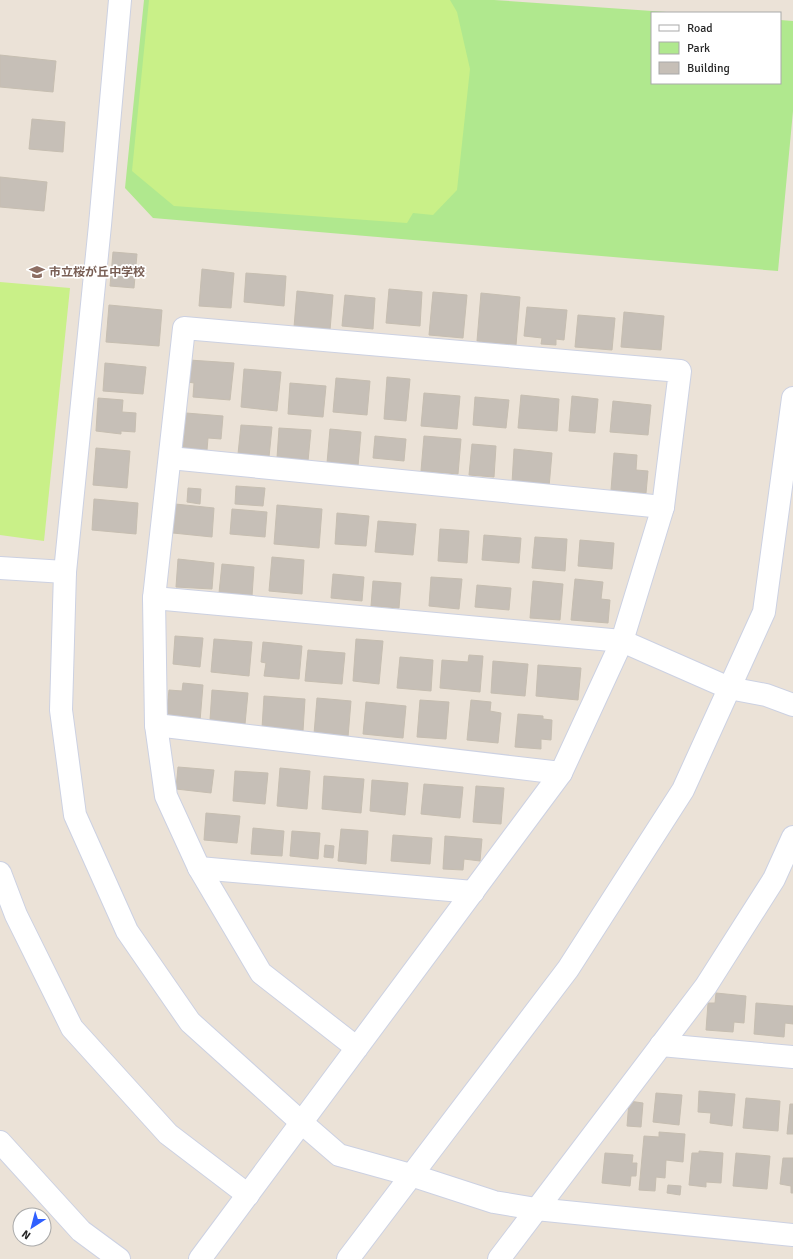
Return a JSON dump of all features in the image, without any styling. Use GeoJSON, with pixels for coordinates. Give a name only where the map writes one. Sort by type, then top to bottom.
{"type":"FeatureCollection","features":[{"type":"Feature","properties":{"kind":"street"},"geometry":{"type":"LineString","coordinates":[[120,0],[100,225],[65,572],[62,710],[75,815],[127,931],[190,1022],[302,1123],[339,1154],[411,1175],[494,1202],[536,1209],[793,1235]]}},
{"type":"Feature","properties":{"kind":"street"},"geometry":{"type":"LineString","coordinates":[[200,1259],[302,1123],[561,773],[622,641],[663,507],[680,371],[184,328],[154,598],[156,725],[166,796],[199,868],[262,973],[357,1048]]}},
{"type":"Feature","properties":{"kind":"street"},"geometry":{"type":"LineString","coordinates":[[348,1259],[568,969],[683,790],[764,612],[793,398]]}},
{"type":"Feature","properties":{"kind":"street"},"geometry":{"type":"LineString","coordinates":[[170,458],[663,507]]}},
{"type":"Feature","properties":{"kind":"street"},"geometry":{"type":"LineString","coordinates":[[0,568],[65,572]]}},
{"type":"Feature","properties":{"kind":"street"},"geometry":{"type":"LineString","coordinates":[[154,598],[622,641],[729,688],[766,695],[793,705]]}},
{"type":"Feature","properties":{"kind":"street"},"geometry":{"type":"LineString","coordinates":[[156,725],[561,773]]}},
{"type":"Feature","properties":{"kind":"street"},"geometry":{"type":"LineString","coordinates":[[499,1259],[706,986],[783,880],[793,836]]}},
{"type":"Feature","properties":{"kind":"street"},"geometry":{"type":"LineString","coordinates":[[199,868],[473,892]]}},
{"type":"Feature","properties":{"kind":"street"},"geometry":{"type":"LineString","coordinates":[[0,873],[8,918],[72,1028],[168,1134],[248,1195]]}},
{"type":"Feature","properties":{"kind":"street"},"geometry":{"type":"LineString","coordinates":[[661,1045],[793,1057]]}},
{"type":"Feature","properties":{"kind":"street"},"geometry":{"type":"LineString","coordinates":[[0,1142],[81,1231],[119,1259]]}},
{"type":"Feature","properties":{"kind":"green space"},"geometry":{"type":"Polygon","coordinates":[[[144,0],[494,0],[667,12],[651,12],[651,84],[781,84],[781,20],[793,21],[793,111],[778,271],[153,218],[125,188],[144,0]]]}},
{"type":"Feature","properties":{"kind":"green space"},"geometry":{"type":"Polygon","coordinates":[[[149,0],[450,0],[457,12],[470,69],[457,190],[433,215],[413,213],[407,223],[174,206],[132,171],[149,0]]]}},
{"type":"Feature","properties":{"kind":"green space"},"geometry":{"type":"Polygon","coordinates":[[[0,282],[70,288],[44,541],[0,535],[0,282]]]}},
{"type":"Feature","properties":{"kind":"building"},"geometry":{"type":"Polygon","coordinates":[[[0,55],[56,61],[53,92],[0,87],[0,55]]]}},
{"type":"Feature","properties":{"kind":"building"},"geometry":{"type":"Polygon","coordinates":[[[32,119],[65,122],[63,152],[29,149],[32,119]]]}},
{"type":"Feature","properties":{"kind":"building"},"geometry":{"type":"Polygon","coordinates":[[[0,177],[47,182],[44,211],[0,207],[0,177]]]}},
{"type":"Feature","properties":{"kind":"building"},"geometry":{"type":"Polygon","coordinates":[[[113,252],[137,254],[134,288],[110,286],[113,252]]]}},
{"type":"Feature","properties":{"kind":"building"},"geometry":{"type":"Polygon","coordinates":[[[202,269],[234,273],[231,308],[199,306],[202,269]]]}},
{"type":"Feature","properties":{"kind":"building"},"geometry":{"type":"Polygon","coordinates":[[[246,273],[286,276],[284,306],[244,302],[246,273]]]}},
{"type":"Feature","properties":{"kind":"building"},"geometry":{"type":"Polygon","coordinates":[[[389,289],[422,292],[420,326],[386,323],[389,289]]]}},
{"type":"Feature","properties":{"kind":"building"},"geometry":{"type":"Polygon","coordinates":[[[297,291],[333,295],[330,330],[294,327],[297,291]]]}},
{"type":"Feature","properties":{"kind":"building"},"geometry":{"type":"Polygon","coordinates":[[[433,292],[467,295],[463,338],[429,335],[433,292]]]}},
{"type":"Feature","properties":{"kind":"building"},"geometry":{"type":"Polygon","coordinates":[[[481,293],[520,297],[516,345],[496,343],[495,351],[482,349],[483,342],[477,341],[481,293]]]}},
{"type":"Feature","properties":{"kind":"building"},"geometry":{"type":"Polygon","coordinates":[[[345,295],[375,298],[373,329],[342,326],[345,295]]]}},
{"type":"Feature","properties":{"kind":"building"},"geometry":{"type":"Polygon","coordinates":[[[109,305],[162,310],[159,346],[106,342],[109,305]]]}},
{"type":"Feature","properties":{"kind":"building"},"geometry":{"type":"Polygon","coordinates":[[[527,307],[567,310],[564,340],[556,339],[556,345],[541,344],[542,338],[524,336],[527,307]]]}},
{"type":"Feature","properties":{"kind":"building"},"geometry":{"type":"Polygon","coordinates":[[[624,312],[664,316],[661,350],[621,347],[624,312]]]}},
{"type":"Feature","properties":{"kind":"building"},"geometry":{"type":"Polygon","coordinates":[[[578,315],[615,318],[612,350],[575,347],[578,315]]]}},
{"type":"Feature","properties":{"kind":"building"},"geometry":{"type":"Polygon","coordinates":[[[189,360],[234,363],[230,400],[193,397],[194,383],[188,382],[189,360]]]}},
{"type":"Feature","properties":{"kind":"building"},"geometry":{"type":"Polygon","coordinates":[[[105,363],[146,367],[143,394],[103,391],[105,363]]]}},
{"type":"Feature","properties":{"kind":"building"},"geometry":{"type":"Polygon","coordinates":[[[244,369],[281,372],[277,411],[241,407],[244,369]]]}},
{"type":"Feature","properties":{"kind":"building"},"geometry":{"type":"Polygon","coordinates":[[[387,377],[410,379],[406,421],[384,419],[387,377]]]}},
{"type":"Feature","properties":{"kind":"building"},"geometry":{"type":"Polygon","coordinates":[[[336,378],[370,381],[367,415],[333,412],[336,378]]]}},
{"type":"Feature","properties":{"kind":"building"},"geometry":{"type":"Polygon","coordinates":[[[290,383],[326,386],[323,417],[288,414],[290,383]]]}},
{"type":"Feature","properties":{"kind":"building"},"geometry":{"type":"Polygon","coordinates":[[[424,393],[460,396],[457,429],[421,426],[424,393]]]}},
{"type":"Feature","properties":{"kind":"building"},"geometry":{"type":"Polygon","coordinates":[[[521,395],[559,399],[557,431],[518,428],[521,395]]]}},
{"type":"Feature","properties":{"kind":"building"},"geometry":{"type":"Polygon","coordinates":[[[572,396],[598,399],[595,433],[569,431],[572,396]]]}},
{"type":"Feature","properties":{"kind":"building"},"geometry":{"type":"Polygon","coordinates":[[[475,397],[509,400],[506,428],[473,425],[475,397]]]}},
{"type":"Feature","properties":{"kind":"building"},"geometry":{"type":"Polygon","coordinates":[[[98,398],[123,400],[122,412],[136,413],[135,432],[121,431],[121,434],[96,431],[98,398]]]}},
{"type":"Feature","properties":{"kind":"building"},"geometry":{"type":"Polygon","coordinates":[[[613,401],[651,405],[648,435],[610,432],[613,401]]]}},
{"type":"Feature","properties":{"kind":"building"},"geometry":{"type":"Polygon","coordinates":[[[186,413],[223,416],[221,439],[208,438],[207,450],[183,448],[186,413]]]}},
{"type":"Feature","properties":{"kind":"building"},"geometry":{"type":"Polygon","coordinates":[[[241,425],[272,427],[269,457],[238,454],[241,425]]]}},
{"type":"Feature","properties":{"kind":"building"},"geometry":{"type":"Polygon","coordinates":[[[279,428],[311,430],[308,461],[277,458],[279,428]]]}},
{"type":"Feature","properties":{"kind":"building"},"geometry":{"type":"Polygon","coordinates":[[[330,429],[361,432],[358,466],[327,463],[330,429]]]}},
{"type":"Feature","properties":{"kind":"building"},"geometry":{"type":"Polygon","coordinates":[[[375,436],[406,439],[404,461],[373,458],[375,436]]]}},
{"type":"Feature","properties":{"kind":"building"},"geometry":{"type":"Polygon","coordinates":[[[424,436],[461,439],[458,474],[421,471],[424,436]]]}},
{"type":"Feature","properties":{"kind":"building"},"geometry":{"type":"Polygon","coordinates":[[[472,444],[496,446],[494,477],[469,475],[472,444]]]}},
{"type":"Feature","properties":{"kind":"building"},"geometry":{"type":"Polygon","coordinates":[[[96,448],[130,451],[127,488],[93,485],[96,448]]]}},
{"type":"Feature","properties":{"kind":"building"},"geometry":{"type":"Polygon","coordinates":[[[514,449],[552,453],[549,487],[512,483],[514,449]]]}},
{"type":"Feature","properties":{"kind":"building"},"geometry":{"type":"Polygon","coordinates":[[[614,453],[637,455],[636,470],[648,471],[646,493],[611,490],[614,453]]]}},
{"type":"Feature","properties":{"kind":"building"},"geometry":{"type":"Polygon","coordinates":[[[236,486],[265,488],[263,506],[235,504],[236,486]]]}},
{"type":"Feature","properties":{"kind":"building"},"geometry":{"type":"Polygon","coordinates":[[[188,488],[201,489],[200,504],[187,502],[188,488]]]}},
{"type":"Feature","properties":{"kind":"building"},"geometry":{"type":"Polygon","coordinates":[[[94,499],[138,503],[136,534],[92,530],[94,499]]]}},
{"type":"Feature","properties":{"kind":"building"},"geometry":{"type":"Polygon","coordinates":[[[175,504],[214,508],[212,537],[173,533],[175,504]]]}},
{"type":"Feature","properties":{"kind":"building"},"geometry":{"type":"Polygon","coordinates":[[[277,505],[322,509],[319,548],[274,544],[277,505]]]}},
{"type":"Feature","properties":{"kind":"building"},"geometry":{"type":"Polygon","coordinates":[[[232,509],[267,512],[265,537],[230,534],[232,509]]]}},
{"type":"Feature","properties":{"kind":"building"},"geometry":{"type":"Polygon","coordinates":[[[337,513],[369,516],[366,546],[335,544],[337,513]]]}},
{"type":"Feature","properties":{"kind":"building"},"geometry":{"type":"Polygon","coordinates":[[[378,521],[416,524],[413,555],[375,552],[378,521]]]}},
{"type":"Feature","properties":{"kind":"building"},"geometry":{"type":"Polygon","coordinates":[[[440,529],[469,531],[467,563],[438,561],[440,529]]]}},
{"type":"Feature","properties":{"kind":"building"},"geometry":{"type":"Polygon","coordinates":[[[484,535],[521,538],[519,563],[482,560],[484,535]]]}},
{"type":"Feature","properties":{"kind":"building"},"geometry":{"type":"Polygon","coordinates":[[[535,537],[567,539],[565,571],[532,568],[535,537]]]}},
{"type":"Feature","properties":{"kind":"building"},"geometry":{"type":"Polygon","coordinates":[[[580,540],[614,543],[612,569],[578,566],[580,540]]]}},
{"type":"Feature","properties":{"kind":"building"},"geometry":{"type":"Polygon","coordinates":[[[272,557],[304,560],[302,594],[269,591],[272,557]]]}},
{"type":"Feature","properties":{"kind":"building"},"geometry":{"type":"Polygon","coordinates":[[[178,559],[214,563],[212,589],[176,587],[178,559]]]}},
{"type":"Feature","properties":{"kind":"building"},"geometry":{"type":"Polygon","coordinates":[[[222,564],[254,567],[252,596],[219,593],[222,564]]]}},
{"type":"Feature","properties":{"kind":"building"},"geometry":{"type":"Polygon","coordinates":[[[333,574],[364,577],[362,601],[331,598],[333,574]]]}},
{"type":"Feature","properties":{"kind":"building"},"geometry":{"type":"Polygon","coordinates":[[[431,577],[462,579],[459,609],[429,606],[431,577]]]}},
{"type":"Feature","properties":{"kind":"building"},"geometry":{"type":"Polygon","coordinates":[[[575,579],[603,582],[601,599],[610,600],[608,623],[571,620],[575,579]]]}},
{"type":"Feature","properties":{"kind":"building"},"geometry":{"type":"Polygon","coordinates":[[[373,581],[401,583],[399,608],[371,606],[373,581]]]}},
{"type":"Feature","properties":{"kind":"building"},"geometry":{"type":"Polygon","coordinates":[[[533,581],[563,584],[560,620],[530,618],[533,581]]]}},
{"type":"Feature","properties":{"kind":"building"},"geometry":{"type":"Polygon","coordinates":[[[477,585],[511,588],[509,610],[475,607],[477,585]]]}},
{"type":"Feature","properties":{"kind":"building"},"geometry":{"type":"Polygon","coordinates":[[[175,636],[203,638],[200,667],[173,664],[175,636]]]}},
{"type":"Feature","properties":{"kind":"building"},"geometry":{"type":"Polygon","coordinates":[[[214,639],[252,642],[249,676],[211,672],[214,639]]]}},
{"type":"Feature","properties":{"kind":"building"},"geometry":{"type":"Polygon","coordinates":[[[356,639],[383,641],[379,684],[353,681],[356,639]]]}},
{"type":"Feature","properties":{"kind":"building"},"geometry":{"type":"Polygon","coordinates":[[[263,642],[302,646],[299,679],[264,676],[266,663],[261,662],[263,642]]]}},
{"type":"Feature","properties":{"kind":"building"},"geometry":{"type":"Polygon","coordinates":[[[308,650],[345,653],[342,684],[305,681],[308,650]]]}},
{"type":"Feature","properties":{"kind":"building"},"geometry":{"type":"Polygon","coordinates":[[[469,655],[483,656],[480,692],[440,688],[442,660],[468,662],[469,655]]]}},
{"type":"Feature","properties":{"kind":"building"},"geometry":{"type":"Polygon","coordinates":[[[400,657],[433,660],[431,691],[397,688],[400,657]]]}},
{"type":"Feature","properties":{"kind":"building"},"geometry":{"type":"Polygon","coordinates":[[[493,661],[528,664],[525,696],[491,693],[493,661]]]}},
{"type":"Feature","properties":{"kind":"building"},"geometry":{"type":"Polygon","coordinates":[[[538,665],[581,668],[578,700],[536,696],[538,665]]]}},
{"type":"Feature","properties":{"kind":"building"},"geometry":{"type":"Polygon","coordinates":[[[183,683],[203,685],[200,721],[166,718],[169,690],[182,691],[183,683]]]}},
{"type":"Feature","properties":{"kind":"building"},"geometry":{"type":"Polygon","coordinates":[[[212,690],[248,693],[245,724],[210,720],[212,690]]]}},
{"type":"Feature","properties":{"kind":"building"},"geometry":{"type":"Polygon","coordinates":[[[264,696],[305,699],[303,731],[262,728],[264,696]]]}},
{"type":"Feature","properties":{"kind":"building"},"geometry":{"type":"Polygon","coordinates":[[[317,698],[351,701],[348,737],[314,734],[317,698]]]}},
{"type":"Feature","properties":{"kind":"building"},"geometry":{"type":"Polygon","coordinates":[[[420,700],[449,702],[446,739],[417,737],[420,700]]]}},
{"type":"Feature","properties":{"kind":"building"},"geometry":{"type":"Polygon","coordinates":[[[471,700],[491,702],[490,711],[501,713],[498,743],[467,740],[471,700]]]}},
{"type":"Feature","properties":{"kind":"building"},"geometry":{"type":"Polygon","coordinates":[[[366,702],[406,706],[403,738],[363,734],[366,702]]]}},
{"type":"Feature","properties":{"kind":"building"},"geometry":{"type":"Polygon","coordinates":[[[518,714],[543,716],[543,719],[552,720],[551,740],[541,739],[541,749],[515,747],[518,714]]]}},
{"type":"Feature","properties":{"kind":"building"},"geometry":{"type":"Polygon","coordinates":[[[178,767],[214,770],[211,793],[176,789],[178,767]]]}},
{"type":"Feature","properties":{"kind":"building"},"geometry":{"type":"Polygon","coordinates":[[[280,768],[310,771],[307,809],[277,806],[280,768]]]}},
{"type":"Feature","properties":{"kind":"building"},"geometry":{"type":"Polygon","coordinates":[[[235,771],[268,773],[265,804],[233,801],[235,771]]]}},
{"type":"Feature","properties":{"kind":"building"},"geometry":{"type":"Polygon","coordinates":[[[324,776],[364,779],[361,813],[322,809],[324,776]]]}},
{"type":"Feature","properties":{"kind":"building"},"geometry":{"type":"Polygon","coordinates":[[[372,780],[408,783],[405,815],[370,811],[372,780]]]}},
{"type":"Feature","properties":{"kind":"building"},"geometry":{"type":"Polygon","coordinates":[[[424,784],[463,787],[460,818],[421,814],[424,784]]]}},
{"type":"Feature","properties":{"kind":"building"},"geometry":{"type":"Polygon","coordinates":[[[476,786],[504,788],[501,824],[473,822],[476,786]]]}},
{"type":"Feature","properties":{"kind":"building"},"geometry":{"type":"Polygon","coordinates":[[[206,813],[240,816],[237,843],[204,840],[206,813]]]}},
{"type":"Feature","properties":{"kind":"building"},"geometry":{"type":"Polygon","coordinates":[[[253,828],[284,831],[282,856],[251,854],[253,828]]]}},
{"type":"Feature","properties":{"kind":"building"},"geometry":{"type":"Polygon","coordinates":[[[341,829],[368,831],[366,864],[338,861],[341,829]]]}},
{"type":"Feature","properties":{"kind":"building"},"geometry":{"type":"Polygon","coordinates":[[[292,831],[320,833],[318,859],[290,856],[292,831]]]}},
{"type":"Feature","properties":{"kind":"building"},"geometry":{"type":"Polygon","coordinates":[[[393,835],[432,838],[430,864],[391,861],[393,835]]]}},
{"type":"Feature","properties":{"kind":"building"},"geometry":{"type":"Polygon","coordinates":[[[445,836],[482,839],[480,861],[464,859],[463,870],[443,869],[445,836]]]}},
{"type":"Feature","properties":{"kind":"building"},"geometry":{"type":"Polygon","coordinates":[[[325,845],[334,846],[333,858],[324,857],[325,845]]]}},
{"type":"Feature","properties":{"kind":"building"},"geometry":{"type":"Polygon","coordinates":[[[716,993],[746,996],[744,1023],[734,1022],[733,1032],[706,1030],[708,1003],[715,1003],[716,993]]]}},
{"type":"Feature","properties":{"kind":"building"},"geometry":{"type":"Polygon","coordinates":[[[756,1003],[793,1006],[793,1024],[785,1023],[784,1037],[754,1034],[756,1003]]]}},
{"type":"Feature","properties":{"kind":"building"},"geometry":{"type":"Polygon","coordinates":[[[699,1091],[735,1094],[732,1126],[710,1123],[711,1113],[698,1112],[699,1091]]]}},
{"type":"Feature","properties":{"kind":"building"},"geometry":{"type":"Polygon","coordinates":[[[656,1093],[682,1095],[679,1125],[653,1122],[656,1093]]]}},
{"type":"Feature","properties":{"kind":"building"},"geometry":{"type":"Polygon","coordinates":[[[746,1098],[780,1101],[778,1131],[743,1128],[746,1098]]]}},
{"type":"Feature","properties":{"kind":"building"},"geometry":{"type":"Polygon","coordinates":[[[629,1101],[643,1103],[641,1127],[627,1126],[629,1101]]]}},
{"type":"Feature","properties":{"kind":"building"},"geometry":{"type":"Polygon","coordinates":[[[790,1104],[793,1104],[793,1134],[787,1134],[790,1104]]]}},
{"type":"Feature","properties":{"kind":"building"},"geometry":{"type":"Polygon","coordinates":[[[659,1132],[685,1134],[683,1162],[666,1160],[665,1178],[656,1177],[655,1191],[639,1190],[644,1136],[659,1137],[659,1132]]]}},
{"type":"Feature","properties":{"kind":"building"},"geometry":{"type":"Polygon","coordinates":[[[699,1151],[723,1153],[721,1183],[706,1182],[706,1187],[689,1185],[692,1153],[699,1153],[699,1151]]]}},
{"type":"Feature","properties":{"kind":"building"},"geometry":{"type":"Polygon","coordinates":[[[605,1153],[633,1155],[632,1163],[637,1163],[636,1176],[631,1176],[630,1186],[602,1183],[605,1153]]]}},
{"type":"Feature","properties":{"kind":"building"},"geometry":{"type":"Polygon","coordinates":[[[736,1153],[770,1156],[767,1189],[733,1186],[736,1153]]]}},
{"type":"Feature","properties":{"kind":"building"},"geometry":{"type":"Polygon","coordinates":[[[783,1158],[793,1158],[793,1193],[791,1193],[791,1186],[780,1184],[783,1158]]]}},
{"type":"Feature","properties":{"kind":"building"},"geometry":{"type":"Polygon","coordinates":[[[668,1185],[681,1186],[680,1195],[667,1193],[668,1185]]]}},
{"type":"Feature","properties":{"kind":"place","name":"市立桜が丘中学校"},"geometry":{"type":"Point","coordinates":[37,272]}}]}
